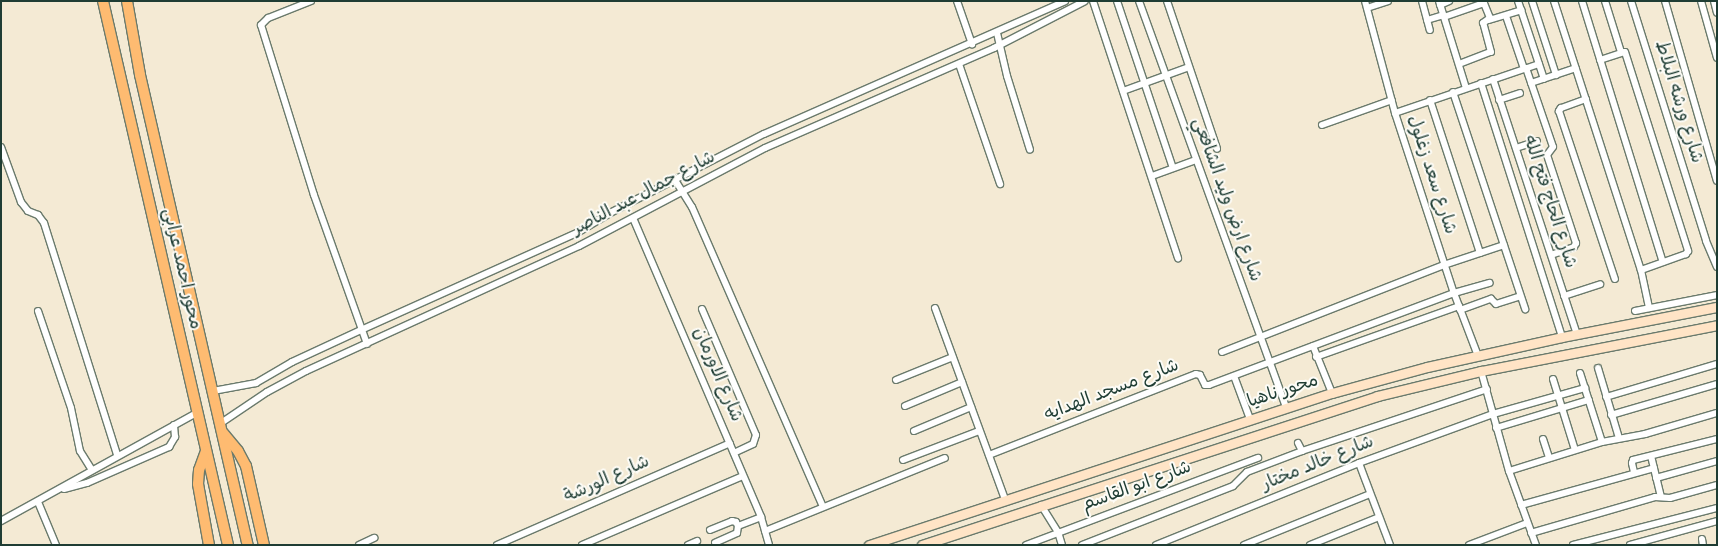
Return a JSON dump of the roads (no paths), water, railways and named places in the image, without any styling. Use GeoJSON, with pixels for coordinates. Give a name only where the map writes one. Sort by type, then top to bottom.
{"type":"FeatureCollection","features":[{"type":"Feature","properties":{"kind":"main road","name":"محور احمد عرابى"},"geometry":{"type":"LineString","coordinates":[[103,1],[228,545]]}},
{"type":"Feature","properties":{"kind":"main road","name":"محور احمد عرابى"},"geometry":{"type":"LineString","coordinates":[[127,1],[140,75],[248,545]]}},
{"type":"Feature","properties":{"kind":"main road","name":"محور ناهيا"},"geometry":{"type":"LineString","coordinates":[[869,545],[1004,499],[1332,393],[1562,337],[1717,308]]}},
{"type":"Feature","properties":{"kind":"main road","name":"محور ناهيا"},"geometry":{"type":"LineString","coordinates":[[922,545],[1377,396],[1481,371],[1717,325]]}},
{"type":"Feature","properties":{"kind":"main road"},"geometry":{"type":"LineString","coordinates":[[1478,356],[1481,371]]}},
{"type":"Feature","properties":{"kind":"main road"},"geometry":{"type":"LineString","coordinates":[[222,428],[246,466],[264,545]]}},
{"type":"Feature","properties":{"kind":"main road"},"geometry":{"type":"LineString","coordinates":[[206,451],[199,470],[198,484],[209,545]]}},
{"type":"Feature","properties":{"kind":"street"},"geometry":{"type":"LineString","coordinates":[[312,1],[268,18],[261,25],[314,195],[366,343]]}},
{"type":"Feature","properties":{"kind":"street"},"geometry":{"type":"LineString","coordinates":[[957,1],[972,44]]}},
{"type":"Feature","properties":{"kind":"street","name":"شارع جمال عبد الناصر"},"geometry":{"type":"LineString","coordinates":[[214,391],[256,383],[292,362],[362,332],[577,233],[764,134],[972,44],[1056,3],[1065,1]]}},
{"type":"Feature","properties":{"kind":"street","name":"شارع جمال عبد الناصر"},"geometry":{"type":"LineString","coordinates":[[222,428],[286,381],[506,281],[633,218],[682,190],[765,148],[1001,45],[1085,1]]}},
{"type":"Feature","properties":{"kind":"street"},"geometry":{"type":"LineString","coordinates":[[1093,1],[1178,258]]}},
{"type":"Feature","properties":{"kind":"street"},"geometry":{"type":"LineString","coordinates":[[1117,1],[1173,168]]}},
{"type":"Feature","properties":{"kind":"street","name":"شارع ارض وليد الشافعي"},"geometry":{"type":"LineString","coordinates":[[1140,1],[1286,408]]}},
{"type":"Feature","properties":{"kind":"street"},"geometry":{"type":"LineString","coordinates":[[1167,1],[1217,149]]}},
{"type":"Feature","properties":{"kind":"street","name":"شارع سعد زغلول"},"geometry":{"type":"LineString","coordinates":[[1365,1],[1395,112],[1444,265],[1478,356]]}},
{"type":"Feature","properties":{"kind":"street"},"geometry":{"type":"LineString","coordinates":[[1367,8],[1388,1]]}},
{"type":"Feature","properties":{"kind":"street"},"geometry":{"type":"LineString","coordinates":[[1422,1],[1430,30]]}},
{"type":"Feature","properties":{"kind":"street"},"geometry":{"type":"LineString","coordinates":[[1450,1],[1439,3],[1466,88]]}},
{"type":"Feature","properties":{"kind":"street"},"geometry":{"type":"LineString","coordinates":[[1518,1],[1544,79]]}},
{"type":"Feature","properties":{"kind":"street"},"geometry":{"type":"LineString","coordinates":[[1532,1],[1556,75]]}},
{"type":"Feature","properties":{"kind":"street"},"geometry":{"type":"LineString","coordinates":[[1554,1],[1641,270],[1649,308]]}},
{"type":"Feature","properties":{"kind":"street"},"geometry":{"type":"LineString","coordinates":[[1582,1],[1663,262]]}},
{"type":"Feature","properties":{"kind":"street"},"geometry":{"type":"LineString","coordinates":[[1605,1],[1688,251],[1686,254],[1641,270]]}},
{"type":"Feature","properties":{"kind":"street","name":"شارع ورشه البلاط"},"geometry":{"type":"LineString","coordinates":[[1632,1],[1706,241],[1717,267]]}},
{"type":"Feature","properties":{"kind":"street"},"geometry":{"type":"LineString","coordinates":[[1665,1],[1717,181]]}},
{"type":"Feature","properties":{"kind":"street"},"geometry":{"type":"LineString","coordinates":[[1701,1],[1717,58]]}},
{"type":"Feature","properties":{"kind":"street"},"geometry":{"type":"LineString","coordinates":[[1714,1],[1717,12]]}},
{"type":"Feature","properties":{"kind":"street"},"geometry":{"type":"LineString","coordinates":[[1428,20],[1483,2],[1489,20]]}},
{"type":"Feature","properties":{"kind":"street"},"geometry":{"type":"LineString","coordinates":[[1459,64],[1491,52],[1483,23],[1521,10]]}},
{"type":"Feature","properties":{"kind":"street"},"geometry":{"type":"LineString","coordinates":[[1506,16],[1553,148],[1547,154],[1576,243],[1574,247],[1551,255]]}},
{"type":"Feature","properties":{"kind":"street"},"geometry":{"type":"LineString","coordinates":[[997,32],[1007,76],[1030,150]]}},
{"type":"Feature","properties":{"kind":"street"},"geometry":{"type":"LineString","coordinates":[[1600,60],[1623,52]]}},
{"type":"Feature","properties":{"kind":"street"},"geometry":{"type":"LineString","coordinates":[[959,64],[1000,184]]}},
{"type":"Feature","properties":{"kind":"street"},"geometry":{"type":"LineString","coordinates":[[1395,112],[1539,64]]}},
{"type":"Feature","properties":{"kind":"street"},"geometry":{"type":"LineString","coordinates":[[1123,91],[1189,67]]}},
{"type":"Feature","properties":{"kind":"street"},"geometry":{"type":"LineString","coordinates":[[1531,83],[1576,68]]}},
{"type":"Feature","properties":{"kind":"street","name":"شارع الحاج فتح الله"},"geometry":{"type":"LineString","coordinates":[[1493,79],[1577,334]]}},
{"type":"Feature","properties":{"kind":"street"},"geometry":{"type":"LineString","coordinates":[[1481,83],[1562,337]]}},
{"type":"Feature","properties":{"kind":"street"},"geometry":{"type":"LineString","coordinates":[[1453,92],[1525,309]]}},
{"type":"Feature","properties":{"kind":"street"},"geometry":{"type":"LineString","coordinates":[[1500,100],[1520,93]]}},
{"type":"Feature","properties":{"kind":"street"},"geometry":{"type":"LineString","coordinates":[[1586,99],[1559,110],[1615,279]]}},
{"type":"Feature","properties":{"kind":"street"},"geometry":{"type":"LineString","coordinates":[[1322,125],[1392,100]]}},
{"type":"Feature","properties":{"kind":"street"},"geometry":{"type":"LineString","coordinates":[[1430,100],[1480,252]]}},
{"type":"Feature","properties":{"kind":"street"},"geometry":{"type":"LineString","coordinates":[[1516,148],[1537,141]]}},
{"type":"Feature","properties":{"kind":"street"},"geometry":{"type":"LineString","coordinates":[[1,147],[21,202],[28,211],[38,215],[44,223],[118,455]]}},
{"type":"Feature","properties":{"kind":"street"},"geometry":{"type":"LineString","coordinates":[[1152,176],[1196,160]]}},
{"type":"Feature","properties":{"kind":"street"},"geometry":{"type":"LineString","coordinates":[[675,180],[692,207],[823,507]]}},
{"type":"Feature","properties":{"kind":"street","name":"شارع الاورمان"},"geometry":{"type":"LineString","coordinates":[[633,218],[744,476],[761,517],[769,545]]}},
{"type":"Feature","properties":{"kind":"street"},"geometry":{"type":"LineString","coordinates":[[1222,352],[1444,265],[1504,244]]}},
{"type":"Feature","properties":{"kind":"street","name":"شارع مسجد الهدايه"},"geometry":{"type":"LineString","coordinates":[[989,454],[1198,374],[1208,386],[1454,293],[1490,283]]}},
{"type":"Feature","properties":{"kind":"street"},"geometry":{"type":"LineString","coordinates":[[1564,296],[1600,284]]}},
{"type":"Feature","properties":{"kind":"street"},"geometry":{"type":"LineString","coordinates":[[1634,311],[1717,295]]}},
{"type":"Feature","properties":{"kind":"street"},"geometry":{"type":"LineString","coordinates":[[1316,357],[1459,308],[1491,299],[1496,304],[1520,296]]}},
{"type":"Feature","properties":{"kind":"street"},"geometry":{"type":"LineString","coordinates":[[935,308],[1004,499]]}},
{"type":"Feature","properties":{"kind":"street"},"geometry":{"type":"LineString","coordinates":[[702,309],[756,436],[753,444],[734,453]]}},
{"type":"Feature","properties":{"kind":"street"},"geometry":{"type":"LineString","coordinates":[[38,311],[71,408],[80,451],[92,470]]}},
{"type":"Feature","properties":{"kind":"street"},"geometry":{"type":"LineString","coordinates":[[1313,346],[1332,393]]}},
{"type":"Feature","properties":{"kind":"street"},"geometry":{"type":"LineString","coordinates":[[896,380],[952,357]]}},
{"type":"Feature","properties":{"kind":"street"},"geometry":{"type":"LineString","coordinates":[[1606,397],[1717,364]]}},
{"type":"Feature","properties":{"kind":"street"},"geometry":{"type":"LineString","coordinates":[[1598,368],[1618,438]]}},
{"type":"Feature","properties":{"kind":"street"},"geometry":{"type":"LineString","coordinates":[[1481,371],[1509,471],[1536,545]]}},
{"type":"Feature","properties":{"kind":"street"},"geometry":{"type":"LineString","coordinates":[[1580,373],[1602,442]]}},
{"type":"Feature","properties":{"kind":"street"},"geometry":{"type":"LineString","coordinates":[[1234,376],[1250,419]]}},
{"type":"Feature","properties":{"kind":"street"},"geometry":{"type":"LineString","coordinates":[[1553,379],[1575,450]]}},
{"type":"Feature","properties":{"kind":"street"},"geometry":{"type":"LineString","coordinates":[[905,406],[962,382]]}},
{"type":"Feature","properties":{"kind":"street"},"geometry":{"type":"LineString","coordinates":[[1611,415],[1717,384]]}},
{"type":"Feature","properties":{"kind":"street","name":"شارع خالد مختار"},"geometry":{"type":"LineString","coordinates":[[1156,545],[1359,463],[1493,414],[1585,388]]}},
{"type":"Feature","properties":{"kind":"street"},"geometry":{"type":"LineString","coordinates":[[1082,545],[1231,487],[1247,472],[1302,451],[1486,389]]}},
{"type":"Feature","properties":{"kind":"street"},"geometry":{"type":"LineString","coordinates":[[1496,428],[1589,400]]}},
{"type":"Feature","properties":{"kind":"street"},"geometry":{"type":"LineString","coordinates":[[914,431],[971,407]]}},
{"type":"Feature","properties":{"kind":"street"},"geometry":{"type":"LineString","coordinates":[[1,521],[197,413]]}},
{"type":"Feature","properties":{"kind":"street"},"geometry":{"type":"LineString","coordinates":[[1509,471],[1602,442],[1645,434],[1717,413]]}},
{"type":"Feature","properties":{"kind":"street"},"geometry":{"type":"LineString","coordinates":[[60,489],[87,483],[168,447],[175,437],[174,425]]}},
{"type":"Feature","properties":{"kind":"street"},"geometry":{"type":"LineString","coordinates":[[903,460],[979,431]]}},
{"type":"Feature","properties":{"kind":"street"},"geometry":{"type":"LineString","coordinates":[[1543,439],[1548,458]]}},
{"type":"Feature","properties":{"kind":"street"},"geometry":{"type":"LineString","coordinates":[[1634,472],[1632,461],[1717,439]]}},
{"type":"Feature","properties":{"kind":"street","name":"شارع الورشة"},"geometry":{"type":"LineString","coordinates":[[497,545],[730,443]]}},
{"type":"Feature","properties":{"kind":"street"},"geometry":{"type":"LineString","coordinates":[[1298,443],[1302,451]]}},
{"type":"Feature","properties":{"kind":"street"},"geometry":{"type":"LineString","coordinates":[[1651,456],[1661,497]]}},
{"type":"Feature","properties":{"kind":"street"},"geometry":{"type":"LineString","coordinates":[[765,531],[945,458]]}},
{"type":"Feature","properties":{"kind":"street","name":"شارع ابو القاسم"},"geometry":{"type":"LineString","coordinates":[[1026,545],[1258,458]]}},
{"type":"Feature","properties":{"kind":"street"},"geometry":{"type":"LineString","coordinates":[[1656,478],[1717,461]]}},
{"type":"Feature","properties":{"kind":"street"},"geometry":{"type":"LineString","coordinates":[[1359,463],[1387,544]]}},
{"type":"Feature","properties":{"kind":"street"},"geometry":{"type":"LineString","coordinates":[[1521,505],[1634,472],[1654,468]]}},
{"type":"Feature","properties":{"kind":"street"},"geometry":{"type":"LineString","coordinates":[[582,545],[744,476]]}},
{"type":"Feature","properties":{"kind":"street"},"geometry":{"type":"LineString","coordinates":[[1531,533],[1661,497],[1670,498],[1717,485]]}},
{"type":"Feature","properties":{"kind":"street"},"geometry":{"type":"LineString","coordinates":[[1244,545],[1370,494]]}},
{"type":"Feature","properties":{"kind":"street"},"geometry":{"type":"LineString","coordinates":[[38,502],[56,545]]}},
{"type":"Feature","properties":{"kind":"street"},"geometry":{"type":"LineString","coordinates":[[1041,505],[1058,532],[1062,545]]}},
{"type":"Feature","properties":{"kind":"street"},"geometry":{"type":"LineString","coordinates":[[1573,545],[1717,508]]}},
{"type":"Feature","properties":{"kind":"street"},"geometry":{"type":"LineString","coordinates":[[738,526],[761,517]]}},
{"type":"Feature","properties":{"kind":"street"},"geometry":{"type":"LineString","coordinates":[[1310,545],[1379,517]]}},
{"type":"Feature","properties":{"kind":"street"},"geometry":{"type":"LineString","coordinates":[[1630,545],[1717,520]]}},
{"type":"Feature","properties":{"kind":"street"},"geometry":{"type":"LineString","coordinates":[[710,530],[732,521],[736,522],[738,526],[737,534],[715,543]]}},
{"type":"Feature","properties":{"kind":"street"},"geometry":{"type":"LineString","coordinates":[[1469,545],[1527,523]]}},
{"type":"Feature","properties":{"kind":"street"},"geometry":{"type":"LineString","coordinates":[[359,545],[374,538]]}},
{"type":"Feature","properties":{"kind":"street"},"geometry":{"type":"LineString","coordinates":[[688,545],[697,541]]}}]}
